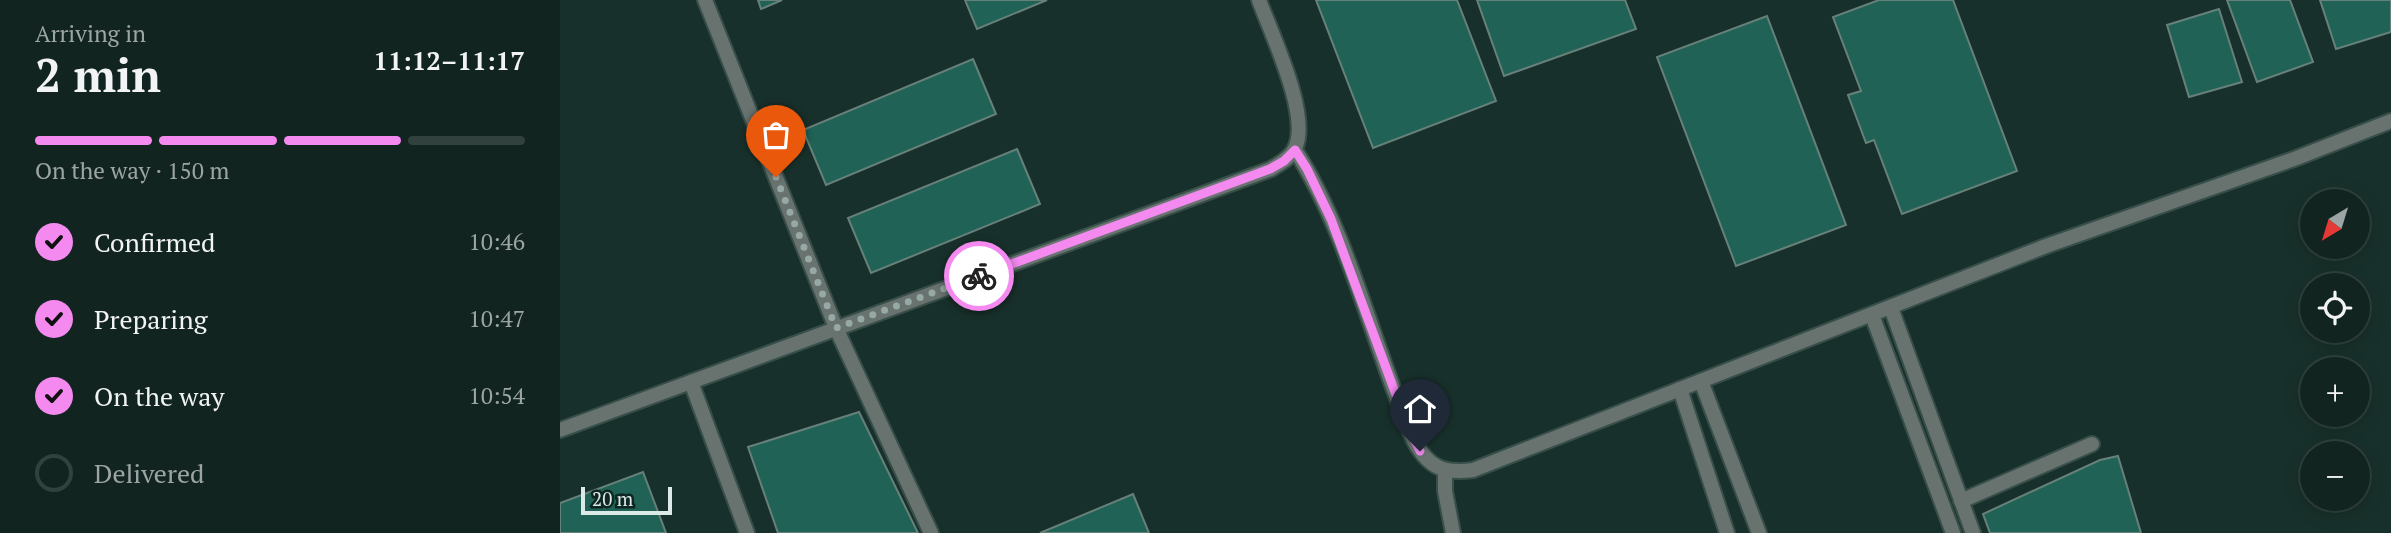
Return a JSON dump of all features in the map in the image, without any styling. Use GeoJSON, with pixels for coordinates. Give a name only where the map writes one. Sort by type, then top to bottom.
{"type":"FeatureCollection","features":[{"type":"Feature","properties":{"kind":"street"},"geometry":{"type":"LineString","coordinates":[[705,0],[836,328],[931,533]]}},
{"type":"Feature","properties":{"kind":"street"},"geometry":{"type":"LineString","coordinates":[[560,430],[1270,169],[1284,161],[1295,150],[1300,128],[1294,97],[1259,0]]}},
{"type":"Feature","properties":{"kind":"street"},"geometry":{"type":"LineString","coordinates":[[1295,150],[1331,219],[1414,441],[1430,462],[1445,470],[1473,470],[2046,246],[2294,159],[2391,121]]}},
{"type":"Feature","properties":{"kind":"street"},"geometry":{"type":"LineString","coordinates":[[1891,308],[1973,533]]}},
{"type":"Feature","properties":{"kind":"street"},"geometry":{"type":"LineString","coordinates":[[1872,315],[1953,533]]}},
{"type":"Feature","properties":{"kind":"street"},"geometry":{"type":"LineString","coordinates":[[1701,381],[1759,533]]}},
{"type":"Feature","properties":{"kind":"street"},"geometry":{"type":"LineString","coordinates":[[691,382],[747,533]]}},
{"type":"Feature","properties":{"kind":"street"},"geometry":{"type":"LineString","coordinates":[[1680,389],[1727,533]]}},
{"type":"Feature","properties":{"kind":"street"},"geometry":{"type":"LineString","coordinates":[[1961,501],[2092,444]]}},
{"type":"Feature","properties":{"kind":"street"},"geometry":{"type":"LineString","coordinates":[[1445,470],[1445,491],[1453,533]]}},
{"type":"Feature","properties":{"kind":"building"},"geometry":{"type":"Polygon","coordinates":[[[758,0],[782,0],[761,9],[758,0]]]}},
{"type":"Feature","properties":{"kind":"building"},"geometry":{"type":"Polygon","coordinates":[[[965,0],[1047,0],[977,29],[965,0]]]}},
{"type":"Feature","properties":{"kind":"building"},"geometry":{"type":"Polygon","coordinates":[[[1316,0],[1457,0],[1496,101],[1373,148],[1316,0]]]}},
{"type":"Feature","properties":{"kind":"building"},"geometry":{"type":"Polygon","coordinates":[[[1477,0],[1625,0],[1636,29],[1504,76],[1477,0]]]}},
{"type":"Feature","properties":{"kind":"building"},"geometry":{"type":"Polygon","coordinates":[[[1879,0],[1953,0],[2017,171],[1902,214],[1874,140],[1866,143],[1848,95],[1861,91],[1833,17],[1879,0]]]}},
{"type":"Feature","properties":{"kind":"building"},"geometry":{"type":"Polygon","coordinates":[[[2227,0],[2290,0],[2313,62],[2257,82],[2227,0]]]}},
{"type":"Feature","properties":{"kind":"building"},"geometry":{"type":"Polygon","coordinates":[[[2320,0],[2391,0],[2391,32],[2336,49],[2320,0]]]}},
{"type":"Feature","properties":{"kind":"building"},"geometry":{"type":"Polygon","coordinates":[[[2219,9],[2242,82],[2189,97],[2167,25],[2219,9]]]}},
{"type":"Feature","properties":{"kind":"building"},"geometry":{"type":"Polygon","coordinates":[[[1767,16],[1846,225],[1736,266],[1657,57],[1767,16]]]}},
{"type":"Feature","properties":{"kind":"building"},"geometry":{"type":"Polygon","coordinates":[[[973,59],[996,114],[826,185],[803,130],[973,59]]]}},
{"type":"Feature","properties":{"kind":"building"},"geometry":{"type":"Polygon","coordinates":[[[1017,149],[1040,204],[871,273],[848,218],[1017,149]]]}},
{"type":"Feature","properties":{"kind":"building"},"geometry":{"type":"Polygon","coordinates":[[[859,412],[918,533],[778,533],[748,447],[859,412]]]}},
{"type":"Feature","properties":{"kind":"building"},"geometry":{"type":"Polygon","coordinates":[[[2118,456],[2141,533],[1990,533],[1983,514],[2100,460],[2118,456]]]}},
{"type":"Feature","properties":{"kind":"building"},"geometry":{"type":"Polygon","coordinates":[[[643,472],[666,533],[560,533],[560,503],[643,472]]]}},
{"type":"Feature","properties":{"kind":"building"},"geometry":{"type":"Polygon","coordinates":[[[1133,494],[1149,533],[1040,533],[1133,494]]]}},
{"type":"Feature","properties":{"kind":"way so far"},"geometry":{"type":"LineString","coordinates":[[776,177],[836,328],[979,276]]}},
{"type":"Feature","properties":{"kind":"route"},"geometry":{"type":"LineString","coordinates":[[979,276],[1270,169],[1284,161],[1295,150],[1331,219],[1409,430],[1420,451]]}}]}
